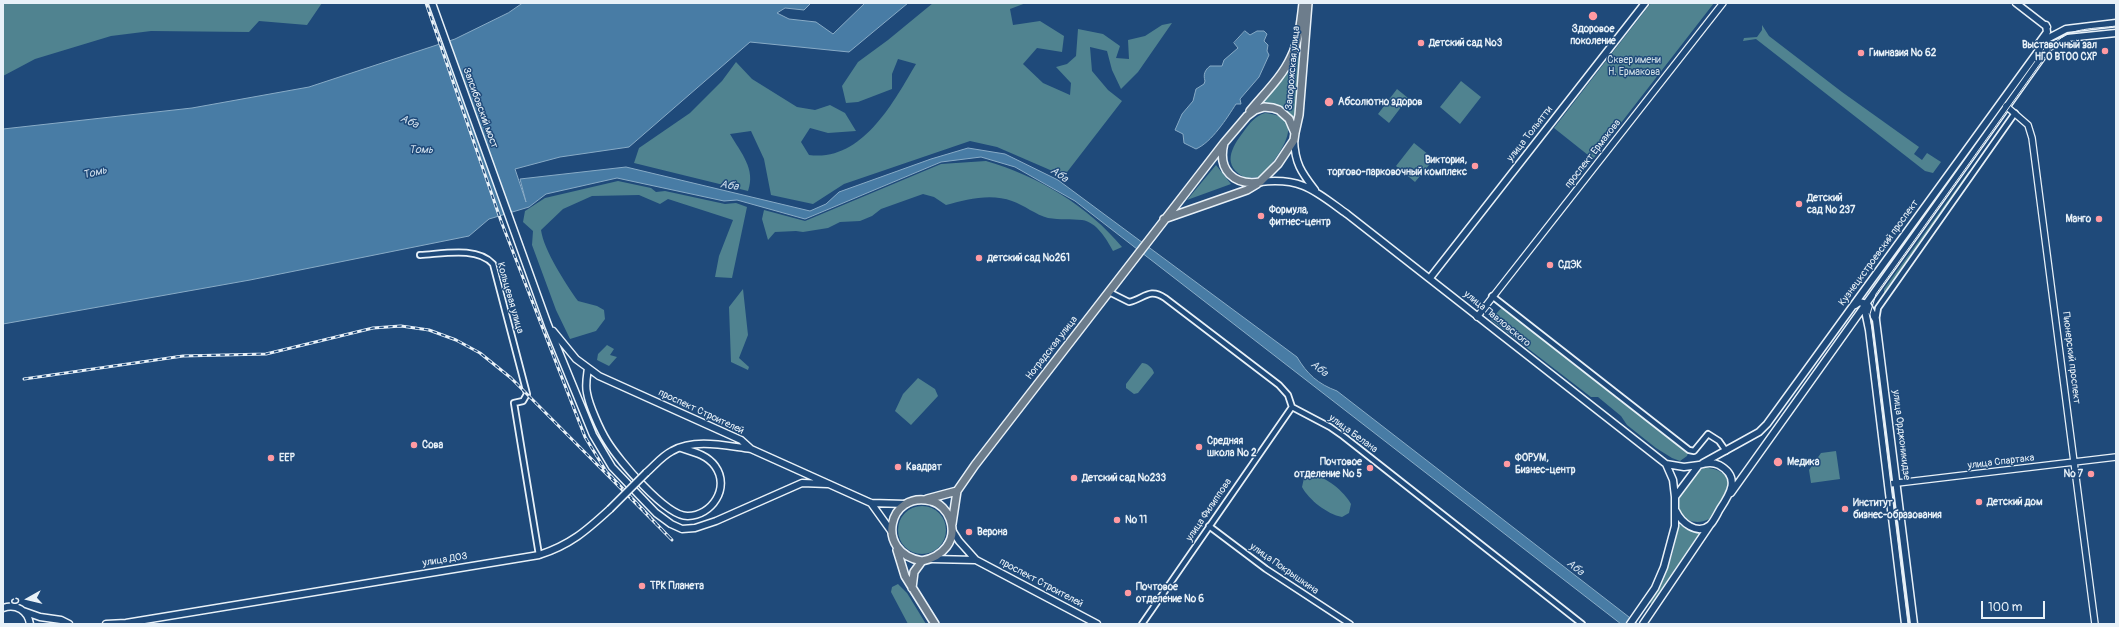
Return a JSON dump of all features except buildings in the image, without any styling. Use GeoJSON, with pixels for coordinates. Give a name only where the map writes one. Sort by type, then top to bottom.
{"type":"FeatureCollection","features":[{"type":"Feature","properties":{"kind":"main road","name":"Запсибовский мост"},"geometry":{"type":"LineString","coordinates":[[432,3],[548,325],[601,452],[612,467],[656,513],[671,524],[682,529],[695,528],[716,521],[802,483],[828,484]]}},
{"type":"Feature","properties":{"kind":"main road","name":"Запорожская улица"},"geometry":{"type":"LineString","coordinates":[[1246,116],[1286,67],[1298,35],[1303,3]]}},
{"type":"Feature","properties":{"kind":"main road","name":"Запорожская улица"},"geometry":{"type":"LineString","coordinates":[[1295,136],[1299,115],[1308,3]]}},
{"type":"Feature","properties":{"kind":"main road","name":"улица Тольятти"},"geometry":{"type":"LineString","coordinates":[[1430,278],[1645,3]]}},
{"type":"Feature","properties":{"kind":"main road"},"geometry":{"type":"LineString","coordinates":[[2016,3],[2046,25],[2054,35],[2069,38]]}},
{"type":"Feature","properties":{"kind":"main road","name":"Кузнецкстроевский проспект"},"geometry":{"type":"LineString","coordinates":[[2046,25],[2057,30],[2116,22]]}},
{"type":"Feature","properties":{"kind":"main road"},"geometry":{"type":"LineString","coordinates":[[2022,72],[2032,51],[2047,32],[2046,25]]}},
{"type":"Feature","properties":{"kind":"main road","name":"Кузнецкстроевский проспект"},"geometry":{"type":"LineString","coordinates":[[1701,464],[1759,432],[1767,424],[1854,306],[2022,72],[2047,39],[2066,29]]}},
{"type":"Feature","properties":{"kind":"main road"},"geometry":{"type":"LineString","coordinates":[[2050,46],[2069,38],[2116,33]]}},
{"type":"Feature","properties":{"kind":"main road","name":"Кузнецкстроевский проспект"},"geometry":{"type":"LineString","coordinates":[[1731,493],[2050,46],[2054,35]]}},
{"type":"Feature","properties":{"kind":"main road"},"geometry":{"type":"LineString","coordinates":[[2000,102],[2006,106]]}},
{"type":"Feature","properties":{"kind":"main road"},"geometry":{"type":"LineString","coordinates":[[1164,219],[1247,190],[1260,182],[1278,164],[1295,136],[1289,119],[1279,110],[1264,107],[1255,110],[1246,116],[1224,143],[1223,160],[1226,170],[1234,178],[1242,182],[1260,182]]}},
{"type":"Feature","properties":{"kind":"main road","name":"улица Павловского"},"geometry":{"type":"LineString","coordinates":[[1295,136],[1295,157],[1299,167],[1315,190]]}},
{"type":"Feature","properties":{"kind":"main road","name":"Ноградская улица"},"geometry":{"type":"LineString","coordinates":[[957,492],[975,465],[1224,143]]}},
{"type":"Feature","properties":{"kind":"main road","name":"улица Павловского"},"geometry":{"type":"LineString","coordinates":[[1260,182],[1290,181],[1315,190],[1430,278],[1477,317],[1666,464],[1684,467],[1701,464]]}},
{"type":"Feature","properties":{"kind":"main road","name":"улица Орджоникидзе"},"geometry":{"type":"LineString","coordinates":[[1864,292],[1905,624]]}},
{"type":"Feature","properties":{"kind":"main road"},"geometry":{"type":"LineString","coordinates":[[1872,296],[1872,311]]}},
{"type":"Feature","properties":{"kind":"main road"},"geometry":{"type":"LineString","coordinates":[[1854,306],[1859,302],[1872,311]]}},
{"type":"Feature","properties":{"kind":"main road","name":"улица Орджоникидзе"},"geometry":{"type":"LineString","coordinates":[[1872,311],[1876,320],[1914,624]]}},
{"type":"Feature","properties":{"kind":"main road"},"geometry":{"type":"LineString","coordinates":[[1852,325],[1860,320],[1868,325]]}},
{"type":"Feature","properties":{"kind":"main road","name":"проспект Строителей"},"geometry":{"type":"LineString","coordinates":[[548,325],[576,359],[599,376],[666,408],[741,440],[751,449],[871,503]]}},
{"type":"Feature","properties":{"kind":"main road"},"geometry":{"type":"LineString","coordinates":[[567,369],[576,359]]}},
{"type":"Feature","properties":{"kind":"main road"},"geometry":{"type":"LineString","coordinates":[[588,368],[586,393],[606,439],[622,463],[666,508],[686,516],[702,514],[712,506],[719,494],[721,480],[716,467],[705,456],[681,448]]}},
{"type":"Feature","properties":{"kind":"main road","name":"улица ДОЗ"},"geometry":{"type":"LineString","coordinates":[[106,624],[126,623],[539,555],[558,549],[579,537],[646,473],[672,451],[691,444],[710,444],[751,449]]}},
{"type":"Feature","properties":{"kind":"main road"},"geometry":{"type":"LineString","coordinates":[[1630,624],[1655,588],[1664,567],[1672,540],[1676,511],[1675,497],[1673,480],[1666,464]]}},
{"type":"Feature","properties":{"kind":"main road"},"geometry":{"type":"LineString","coordinates":[[1643,624],[1731,493],[1732,482],[1727,471],[1716,464],[1701,464],[1675,497]]}},
{"type":"Feature","properties":{"kind":"main road"},"geometry":{"type":"LineString","coordinates":[[891,531],[895,515],[906,504],[915,500],[957,492],[951,539],[947,548],[932,559]]}},
{"type":"Feature","properties":{"kind":"main road"},"geometry":{"type":"LineString","coordinates":[[924,499],[934,502],[942,507],[948,514],[952,527],[959,541],[976,560]]}},
{"type":"Feature","properties":{"kind":"main road"},"geometry":{"type":"LineString","coordinates":[[871,503],[906,504]]}},
{"type":"Feature","properties":{"kind":"main road"},"geometry":{"type":"LineString","coordinates":[[871,503],[891,531],[905,576],[935,624]]}},
{"type":"Feature","properties":{"kind":"main road"},"geometry":{"type":"LineString","coordinates":[[1676,511],[1684,523],[1691,527],[1703,528],[1710,525]]}},
{"type":"Feature","properties":{"kind":"main road"},"geometry":{"type":"LineString","coordinates":[[897,548],[908,557],[922,561],[932,559],[976,560]]}},
{"type":"Feature","properties":{"kind":"main road","name":"проспект Строителей"},"geometry":{"type":"LineString","coordinates":[[976,560],[1097,624]]}},
{"type":"Feature","properties":{"kind":"main road"},"geometry":{"type":"LineString","coordinates":[[912,588],[914,572],[922,561]]}},
{"type":"Feature","properties":{"kind":"main road"},"geometry":{"type":"LineString","coordinates":[[5,606],[17,607],[40,618],[61,620],[69,624]]}},
{"type":"Feature","properties":{"kind":"main road"},"geometry":{"type":"LineString","coordinates":[[23,611],[30,624]]}},
{"type":"Feature","properties":{"kind":"street","name":"проспект Ермакова"},"geometry":{"type":"LineString","coordinates":[[1477,317],[1723,3]]}},
{"type":"Feature","properties":{"kind":"street","name":"Пионерский проспект"},"geometry":{"type":"LineString","coordinates":[[2006,106],[2028,125],[2032,138],[2096,624]]}},
{"type":"Feature","properties":{"kind":"street"},"geometry":{"type":"LineString","coordinates":[[1876,320],[1878,308],[2015,113]]}},
{"type":"Feature","properties":{"kind":"street"},"geometry":{"type":"LineString","coordinates":[[1909,230],[1916,234]]}},
{"type":"Feature","properties":{"kind":"street","name":"Кольцевая улица"},"geometry":{"type":"LineString","coordinates":[[420,255],[478,254],[488,258],[493,264],[527,394],[523,401],[514,404],[539,555]]}},
{"type":"Feature","properties":{"kind":"street"},"geometry":{"type":"LineString","coordinates":[[1109,292],[1129,302],[1151,293],[1159,294],[1279,385],[1288,395],[1292,407]]}},
{"type":"Feature","properties":{"kind":"street"},"geometry":{"type":"LineString","coordinates":[[1492,296],[1689,450],[1694,451],[1708,434],[1719,441],[1726,451]]}},
{"type":"Feature","properties":{"kind":"street","name":"улица Филиппова"},"geometry":{"type":"LineString","coordinates":[[1142,624],[1292,407]]}},
{"type":"Feature","properties":{"kind":"street","name":"улица Белана"},"geometry":{"type":"LineString","coordinates":[[1292,407],[1330,427],[1343,436],[1582,624]]}},
{"type":"Feature","properties":{"kind":"street","name":"улица Спартака"},"geometry":{"type":"LineString","coordinates":[[1888,484],[2116,457]]}},
{"type":"Feature","properties":{"kind":"street","name":"улица Покрышкина"},"geometry":{"type":"LineString","coordinates":[[1209,526],[1266,569],[1350,624]]}},
{"type":"Feature","properties":{"kind":"green space"},"geometry":{"type":"Polygon","coordinates":[[[3,3],[322,3],[307,25],[259,21],[249,32],[151,31],[111,36],[35,59],[3,76],[3,3]]]}},
{"type":"Feature","properties":{"kind":"green space"},"geometry":{"type":"Polygon","coordinates":[[[933,3],[1026,3],[1010,9],[1013,25],[1040,21],[1064,36],[1062,52],[1037,48],[1023,64],[1043,83],[1070,95],[1071,83],[1056,67],[1067,64],[1076,56],[1078,29],[1103,34],[1120,46],[1116,58],[1129,59],[1128,40],[1145,36],[1162,25],[1172,23],[1138,72],[1121,89],[1112,70],[1107,51],[1090,47],[1092,71],[1108,90],[1122,101],[1064,176],[997,147],[970,141],[844,184],[813,204],[771,195],[764,159],[751,131],[730,134],[749,168],[750,183],[748,191],[634,163],[639,148],[690,113],[722,81],[736,62],[752,79],[797,107],[815,110],[830,105],[845,113],[856,131],[828,133],[810,128],[801,142],[809,155],[828,155],[845,149],[860,140],[874,127],[897,96],[916,64],[898,59],[892,74],[892,89],[858,102],[846,103],[842,86],[858,62],[888,40],[933,3]]]}},
{"type":"Feature","properties":{"kind":"green space","name":"Сквер имени Н. Ермакова"},"geometry":{"type":"Polygon","coordinates":[[[1651,3],[1714,3],[1593,159],[1554,128],[1651,3]]]}},
{"type":"Feature","properties":{"kind":"green space"},"geometry":{"type":"Polygon","coordinates":[[[1762,25],[1769,36],[1842,92],[1919,147],[1914,154],[1922,160],[1927,153],[1941,162],[1933,173],[1925,171],[1756,39],[1743,41],[1744,38],[1757,37],[1762,30],[1762,25]]]}},
{"type":"Feature","properties":{"kind":"green space"},"geometry":{"type":"Polygon","coordinates":[[[1302,52],[1295,118],[1276,105],[1261,104],[1302,52]]]}},
{"type":"Feature","properties":{"kind":"green space"},"geometry":{"type":"Polygon","coordinates":[[[1461,81],[1481,97],[1460,124],[1440,107],[1461,81]]]}},
{"type":"Feature","properties":{"kind":"green space"},"geometry":{"type":"Polygon","coordinates":[[[1397,89],[1408,98],[1389,123],[1378,114],[1397,89]]]}},
{"type":"Feature","properties":{"kind":"green space"},"geometry":{"type":"Polygon","coordinates":[[[1265,113],[1278,116],[1286,122],[1288,129],[1287,138],[1277,157],[1265,173],[1260,177],[1246,178],[1233,168],[1231,162],[1232,150],[1239,137],[1251,123],[1258,116],[1265,113]]]}},
{"type":"Feature","properties":{"kind":"green space"},"geometry":{"type":"Polygon","coordinates":[[[1414,143],[1434,159],[1415,182],[1396,166],[1414,143]]]}},
{"type":"Feature","properties":{"kind":"green space"},"geometry":{"type":"Polygon","coordinates":[[[986,161],[1024,175],[1061,194],[1094,218],[1122,247],[1113,251],[1101,232],[1087,221],[1048,218],[1016,203],[996,197],[979,198],[946,205],[934,197],[923,194],[881,209],[872,216],[860,221],[840,222],[828,228],[803,232],[775,232],[768,240],[762,219],[764,210],[805,221],[941,164],[986,161]]]}},
{"type":"Feature","properties":{"kind":"green space"},"geometry":{"type":"Polygon","coordinates":[[[1216,165],[1231,184],[1187,200],[1216,165]]]}},
{"type":"Feature","properties":{"kind":"green space"},"geometry":{"type":"Polygon","coordinates":[[[1969,171],[1971,174],[1884,293],[1884,289],[1969,171]]]}},
{"type":"Feature","properties":{"kind":"green space"},"geometry":{"type":"Polygon","coordinates":[[[618,181],[651,188],[656,192],[665,191],[725,204],[736,203],[747,207],[732,278],[715,277],[719,256],[733,220],[668,199],[660,204],[639,195],[592,196],[563,209],[541,230],[546,248],[562,277],[578,301],[597,306],[604,310],[605,319],[596,331],[570,339],[556,310],[532,245],[533,231],[523,222],[525,211],[545,198],[618,181]]]}},
{"type":"Feature","properties":{"kind":"green space"},"geometry":{"type":"Polygon","coordinates":[[[743,289],[748,335],[739,358],[749,367],[748,370],[731,362],[729,307],[743,289]]]}},
{"type":"Feature","properties":{"kind":"green space"},"geometry":{"type":"Polygon","coordinates":[[[1502,307],[1688,453],[1687,456],[1680,461],[1656,448],[1627,425],[1621,416],[1598,397],[1591,397],[1491,320],[1502,307]]]}},
{"type":"Feature","properties":{"kind":"green space"},"geometry":{"type":"Polygon","coordinates":[[[607,345],[614,349],[610,355],[617,357],[609,366],[597,360],[598,354],[607,345]]]}},
{"type":"Feature","properties":{"kind":"green space"},"geometry":{"type":"Polygon","coordinates":[[[1142,363],[1150,366],[1154,373],[1138,393],[1134,394],[1126,388],[1126,384],[1142,363]]]}},
{"type":"Feature","properties":{"kind":"green space"},"geometry":{"type":"Polygon","coordinates":[[[918,378],[935,389],[938,396],[911,425],[895,411],[903,394],[918,378]]]}},
{"type":"Feature","properties":{"kind":"green space"},"geometry":{"type":"Polygon","coordinates":[[[1836,451],[1840,479],[1811,483],[1809,470],[1821,453],[1836,451]]]}},
{"type":"Feature","properties":{"kind":"green space"},"geometry":{"type":"Polygon","coordinates":[[[1704,468],[1720,471],[1727,478],[1730,487],[1728,493],[1709,519],[1697,522],[1686,519],[1682,516],[1678,506],[1682,492],[1695,475],[1704,468]]]}},
{"type":"Feature","properties":{"kind":"green space"},"geometry":{"type":"Polygon","coordinates":[[[1312,474],[1329,481],[1344,494],[1351,504],[1349,513],[1342,517],[1330,513],[1309,497],[1302,487],[1304,478],[1312,474]]]}},
{"type":"Feature","properties":{"kind":"green space"},"geometry":{"type":"Polygon","coordinates":[[[917,506],[927,506],[936,510],[942,516],[945,521],[945,539],[936,550],[927,554],[917,554],[908,550],[902,544],[898,535],[898,525],[902,516],[908,510],[917,506]]]}},
{"type":"Feature","properties":{"kind":"green space"},"geometry":{"type":"Polygon","coordinates":[[[1677,523],[1692,531],[1703,530],[1653,605],[1650,603],[1665,575],[1672,555],[1675,544],[1677,523]]]}},
{"type":"Feature","properties":{"kind":"green space"},"geometry":{"type":"Polygon","coordinates":[[[898,584],[907,593],[926,624],[908,624],[891,592],[892,587],[898,584]]]}},
{"type":"Feature","properties":{"kind":"water","name":"Томь"},"geometry":{"type":"Polygon","coordinates":[[[523,3],[811,3],[804,10],[785,8],[777,13],[789,19],[816,22],[833,34],[865,3],[908,3],[849,52],[750,42],[629,147],[560,157],[515,169],[526,202],[520,179],[626,167],[810,211],[826,204],[839,192],[931,159],[968,148],[1005,154],[1058,180],[1297,357],[1309,373],[1319,382],[1337,391],[1638,624],[1621,624],[1075,201],[1015,167],[981,157],[941,162],[805,219],[737,200],[724,201],[617,178],[546,194],[529,207],[489,219],[469,236],[250,280],[3,324],[3,129],[192,108],[309,87],[455,39],[508,13],[523,3]]]}},
{"type":"Feature","properties":{"kind":"water"},"geometry":{"type":"Polygon","coordinates":[[[1245,31],[1250,35],[1257,31],[1264,31],[1267,34],[1264,41],[1268,45],[1267,51],[1269,55],[1259,77],[1240,99],[1241,104],[1236,104],[1224,123],[1208,141],[1196,149],[1184,143],[1183,134],[1175,130],[1182,114],[1193,101],[1196,89],[1204,84],[1204,74],[1207,69],[1210,66],[1222,66],[1224,60],[1238,48],[1234,43],[1245,31]]]}},
{"type":"Feature","properties":{"kind":"tram line"},"geometry":{"type":"LineString","coordinates":[[1908,624],[1870,314],[1876,294],[2055,43],[2061,38],[2076,31],[2116,26]]}},
{"type":"Feature","properties":{"kind":"railway"},"geometry":{"type":"LineString","coordinates":[[24,379],[183,356],[266,354],[373,328],[401,326],[429,330],[456,340],[480,353],[511,378],[672,540],[606,471],[585,437],[501,221],[426,3]]}},
{"type":"Feature","properties":{"kind":"place","name":"Здоровое поколение"},"geometry":{"type":"Point","coordinates":[1593,16]}},
{"type":"Feature","properties":{"kind":"place","name":"Детский сад №3"},"geometry":{"type":"Point","coordinates":[1421,43]}},
{"type":"Feature","properties":{"kind":"place","name":"Выставочный зал НГО ВТОО СХР"},"geometry":{"type":"Point","coordinates":[2105,51]}},
{"type":"Feature","properties":{"kind":"place","name":"Гимназия № 62"},"geometry":{"type":"Point","coordinates":[1861,53]}},
{"type":"Feature","properties":{"kind":"place","name":"Абсолютно здоров"},"geometry":{"type":"Point","coordinates":[1329,102]}},
{"type":"Feature","properties":{"kind":"place","name":"Виктория, торгово-парковочный комплекс"},"geometry":{"type":"Point","coordinates":[1475,166]}},
{"type":"Feature","properties":{"kind":"place","name":"Детский сад № 237"},"geometry":{"type":"Point","coordinates":[1799,204]}},
{"type":"Feature","properties":{"kind":"place","name":"Формула, фитнес-центр"},"geometry":{"type":"Point","coordinates":[1261,216]}},
{"type":"Feature","properties":{"kind":"place","name":"Манго"},"geometry":{"type":"Point","coordinates":[2099,219]}},
{"type":"Feature","properties":{"kind":"place","name":"детский сад №261"},"geometry":{"type":"Point","coordinates":[979,258]}},
{"type":"Feature","properties":{"kind":"place","name":"СДЭК"},"geometry":{"type":"Point","coordinates":[1550,265]}},
{"type":"Feature","properties":{"kind":"place","name":"Сова"},"geometry":{"type":"Point","coordinates":[414,445]}},
{"type":"Feature","properties":{"kind":"place","name":"Средняя школа № 2"},"geometry":{"type":"Point","coordinates":[1199,447]}},
{"type":"Feature","properties":{"kind":"place","name":"EEP"},"geometry":{"type":"Point","coordinates":[271,458]}},
{"type":"Feature","properties":{"kind":"place","name":"Медика"},"geometry":{"type":"Point","coordinates":[1778,462]}},
{"type":"Feature","properties":{"kind":"place","name":"ФОРУМ, Бизнес-центр"},"geometry":{"type":"Point","coordinates":[1507,464]}},
{"type":"Feature","properties":{"kind":"place","name":"Квадрат"},"geometry":{"type":"Point","coordinates":[898,467]}},
{"type":"Feature","properties":{"kind":"place","name":"Почтовое отделение № 5"},"geometry":{"type":"Point","coordinates":[1370,468]}},
{"type":"Feature","properties":{"kind":"place","name":"№ 7"},"geometry":{"type":"Point","coordinates":[2091,474]}},
{"type":"Feature","properties":{"kind":"place","name":"Детский сад №233"},"geometry":{"type":"Point","coordinates":[1074,478]}},
{"type":"Feature","properties":{"kind":"place","name":"Детский дом"},"geometry":{"type":"Point","coordinates":[1979,502]}},
{"type":"Feature","properties":{"kind":"place","name":"Институт бизнес-образования"},"geometry":{"type":"Point","coordinates":[1845,509]}},
{"type":"Feature","properties":{"kind":"place","name":"№ 11"},"geometry":{"type":"Point","coordinates":[1117,520]}},
{"type":"Feature","properties":{"kind":"place","name":"Верона"},"geometry":{"type":"Point","coordinates":[969,532]}},
{"type":"Feature","properties":{"kind":"place","name":"ТРК Планета"},"geometry":{"type":"Point","coordinates":[642,586]}},
{"type":"Feature","properties":{"kind":"place","name":"Почтовое отделение № 6"},"geometry":{"type":"Point","coordinates":[1128,593]}},
{"type":"Feature","properties":{"kind":"water label","name":"Аба"},"geometry":{"type":"Point","coordinates":[409,122]}},
{"type":"Feature","properties":{"kind":"water label","name":"Аба"},"geometry":{"type":"Point","coordinates":[1059,175]}},
{"type":"Feature","properties":{"kind":"water label","name":"Аба"},"geometry":{"type":"Point","coordinates":[729,186]}},
{"type":"Feature","properties":{"kind":"water label","name":"Аба"},"geometry":{"type":"Point","coordinates":[1319,369]}},
{"type":"Feature","properties":{"kind":"water label","name":"Аба"},"geometry":{"type":"Point","coordinates":[1575,568]}}]}
